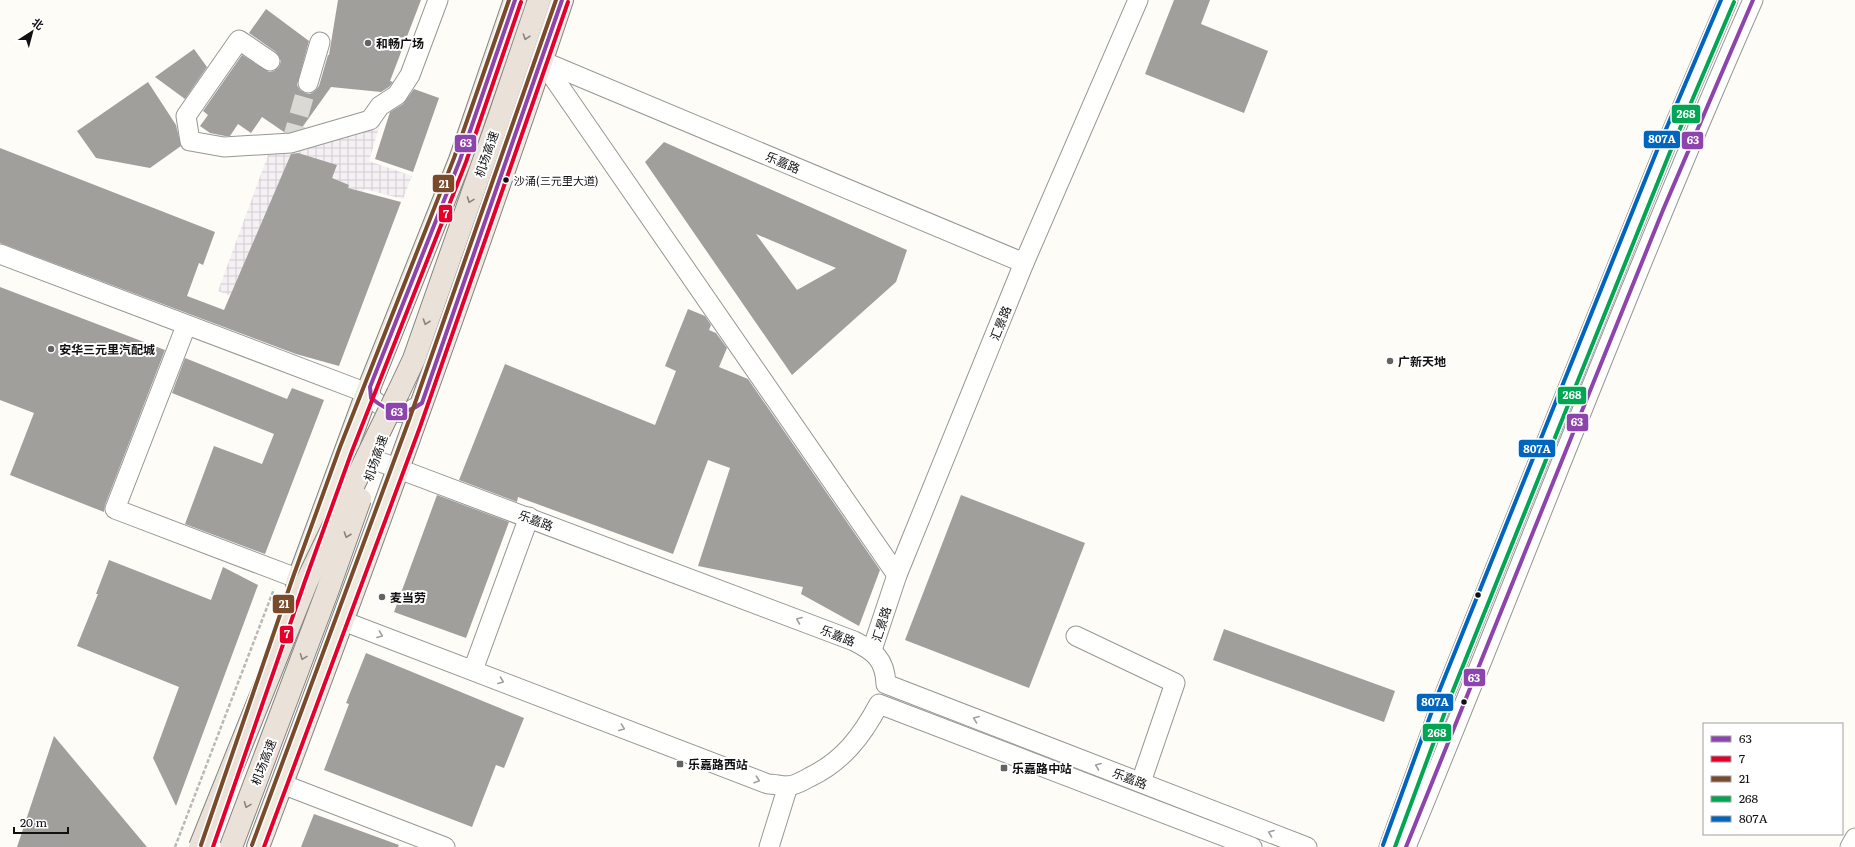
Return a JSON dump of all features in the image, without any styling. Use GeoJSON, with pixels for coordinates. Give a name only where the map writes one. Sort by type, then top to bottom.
{"type":"FeatureCollection","features":[{"type":"Feature","properties":{"kind":"highway","name":"机场高速"},"geometry":{"type":"LineString","coordinates":[[231,847],[327,592],[398,393],[414,358],[502,110],[539,0]]}},
{"type":"Feature","properties":{"kind":"highway"},"geometry":{"type":"LineString","coordinates":[[200,847],[307,581],[398,393]]}},
{"type":"Feature","properties":{"kind":"main road"},"geometry":{"type":"LineString","coordinates":[[207,847],[290,576],[346,449],[460,160],[515,0]]}},
{"type":"Feature","properties":{"kind":"main road"},"geometry":{"type":"LineString","coordinates":[[258,847],[343,621],[422,402],[562,0]]}},
{"type":"Feature","properties":{"kind":"street"},"geometry":{"type":"LineString","coordinates":[[270,61],[239,40],[186,116],[190,141],[224,147],[291,143],[370,120],[380,106],[397,95],[410,75],[438,0]]}},
{"type":"Feature","properties":{"kind":"street","name":"汇景路"},"geometry":{"type":"LineString","coordinates":[[872,650],[897,575],[1024,263],[1138,0]]}},
{"type":"Feature","properties":{"kind":"street"},"geometry":{"type":"LineString","coordinates":[[1388,847],[1454,669],[1664,150],[1728,0]]}},
{"type":"Feature","properties":{"kind":"street"},"geometry":{"type":"LineString","coordinates":[[1406,847],[1476,678],[1685,157],[1753,0]]}},
{"type":"Feature","properties":{"kind":"street"},"geometry":{"type":"LineString","coordinates":[[308,83],[320,42]]}},
{"type":"Feature","properties":{"kind":"street"},"geometry":{"type":"LineString","coordinates":[[542,61],[897,575]]}},
{"type":"Feature","properties":{"kind":"street","name":"乐嘉路"},"geometry":{"type":"LineString","coordinates":[[542,61],[1024,263]]}},
{"type":"Feature","properties":{"kind":"street"},"geometry":{"type":"LineString","coordinates":[[0,254],[186,326],[368,390],[371,398],[381,406],[397,413],[406,413],[422,402]]}},
{"type":"Feature","properties":{"kind":"street"},"geometry":{"type":"LineString","coordinates":[[186,326],[115,509],[290,576]]}},
{"type":"Feature","properties":{"kind":"street","name":"乐嘉路"},"geometry":{"type":"LineString","coordinates":[[346,449],[854,641],[872,650],[886,669],[886,684],[1307,847]]}},
{"type":"Feature","properties":{"kind":"street"},"geometry":{"type":"LineString","coordinates":[[473,670],[529,517]]}},
{"type":"Feature","properties":{"kind":"street"},"geometry":{"type":"LineString","coordinates":[[343,621],[768,784],[788,786],[820,772],[838,760],[854,744],[868,725],[886,684]]}},
{"type":"Feature","properties":{"kind":"street"},"geometry":{"type":"LineString","coordinates":[[1076,636],[1175,683],[1141,782]]}},
{"type":"Feature","properties":{"kind":"street","name":"乐嘉路"},"geometry":{"type":"LineString","coordinates":[[878,704],[1252,847]]}},
{"type":"Feature","properties":{"kind":"street"},"geometry":{"type":"LineString","coordinates":[[282,784],[444,847]]}},
{"type":"Feature","properties":{"kind":"street"},"geometry":{"type":"LineString","coordinates":[[769,847],[788,786]]}},
{"type":"Feature","properties":{"kind":"street"},"geometry":{"type":"LineString","coordinates":[[1850,847],[1855,838]]}},
{"type":"Feature","properties":{"kind":"path"},"geometry":{"type":"LineString","coordinates":[[175,847],[290,576]]}},
{"type":"Feature","properties":{"kind":"shaded area"},"geometry":{"type":"Polygon","coordinates":[[[380,124],[369,161],[412,176],[403,199],[364,189],[310,327],[218,291],[268,155],[380,124]]]}},
{"type":"Feature","properties":{"kind":"building"},"geometry":{"type":"Polygon","coordinates":[[[338,0],[421,0],[390,81],[393,82],[389,87],[381,92],[331,87],[301,129],[289,132],[284,132],[262,117],[251,133],[238,124],[230,136],[210,133],[200,126],[208,115],[203,111],[242,55],[269,72],[274,71],[279,67],[281,61],[276,52],[249,33],[266,9],[309,41],[297,85],[300,90],[305,93],[310,94],[315,91],[319,86],[329,55],[338,0]]]}},
{"type":"Feature","properties":{"kind":"building"},"geometry":{"type":"Polygon","coordinates":[[[1174,0],[1210,0],[1201,24],[1268,51],[1244,113],[1145,74],[1174,0]]]}},
{"type":"Feature","properties":{"kind":"building"},"geometry":{"type":"Polygon","coordinates":[[[194,49],[207,67],[185,99],[155,77],[194,49]]]}},
{"type":"Feature","properties":{"kind":"building"},"geometry":{"type":"Polygon","coordinates":[[[148,82],[176,125],[181,146],[150,168],[96,158],[77,131],[148,82]]]}},
{"type":"Feature","properties":{"kind":"building"},"geometry":{"type":"Polygon","coordinates":[[[414,89],[439,98],[413,172],[375,159],[390,112],[403,104],[414,89]]]}},
{"type":"Feature","properties":{"kind":"building"},"geometry":{"type":"Polygon","coordinates":[[[664,142],[907,250],[896,282],[792,375],[645,162],[664,142]],[[756,234],[797,290],[836,268],[756,234]]]}},
{"type":"Feature","properties":{"kind":"building"},"geometry":{"type":"Polygon","coordinates":[[[0,148],[215,232],[203,265],[199,263],[187,296],[224,310],[291,154],[298,153],[337,165],[332,178],[349,185],[348,188],[401,202],[339,366],[296,354],[0,243],[0,148]]]}},
{"type":"Feature","properties":{"kind":"building"},"geometry":{"type":"Polygon","coordinates":[[[0,287],[165,350],[105,505],[104,512],[10,475],[34,413],[0,400],[0,287]]]}},
{"type":"Feature","properties":{"kind":"building"},"geometry":{"type":"Polygon","coordinates":[[[688,309],[705,316],[711,325],[709,330],[716,333],[727,348],[719,367],[748,379],[880,570],[859,626],[801,594],[803,587],[698,566],[730,468],[708,460],[673,554],[518,497],[517,502],[459,480],[505,364],[655,425],[676,371],[665,366],[688,309]]]}},
{"type":"Feature","properties":{"kind":"building"},"geometry":{"type":"Polygon","coordinates":[[[185,358],[287,399],[292,388],[324,400],[265,554],[185,524],[214,446],[262,464],[274,434],[172,393],[185,358]]]}},
{"type":"Feature","properties":{"kind":"building"},"geometry":{"type":"Polygon","coordinates":[[[437,495],[509,522],[466,638],[394,612],[437,495]]]}},
{"type":"Feature","properties":{"kind":"building"},"geometry":{"type":"Polygon","coordinates":[[[961,495],[1085,543],[1029,688],[905,640],[961,495]]]}},
{"type":"Feature","properties":{"kind":"building"},"geometry":{"type":"Polygon","coordinates":[[[109,560],[211,600],[223,567],[258,585],[176,806],[153,758],[179,687],[77,646],[98,594],[96,594],[109,560]]]}},
{"type":"Feature","properties":{"kind":"building"},"geometry":{"type":"Polygon","coordinates":[[[1224,629],[1395,691],[1384,722],[1213,660],[1224,629]]]}},
{"type":"Feature","properties":{"kind":"building"},"geometry":{"type":"Polygon","coordinates":[[[366,653],[524,718],[504,768],[496,765],[472,827],[324,770],[349,704],[346,703],[366,653]]]}},
{"type":"Feature","properties":{"kind":"building"},"geometry":{"type":"Polygon","coordinates":[[[54,736],[147,847],[17,847],[54,736]]]}},
{"type":"Feature","properties":{"kind":"building"},"geometry":{"type":"Polygon","coordinates":[[[314,814],[399,845],[398,847],[301,847],[314,814]]]}},
{"type":"Feature","properties":{"kind":"tunnel"},"geometry":{"type":"LineString","coordinates":[[291,143],[308,83]]}},
{"type":"Feature","properties":{"kind":"transit line","name":"21"},"geometry":{"type":"LineString","coordinates":[[201,845],[293,577],[340,447],[454,158],[509,0]]}},
{"type":"Feature","properties":{"kind":"transit line","name":"63"},"geometry":{"type":"LineString","coordinates":[[515,0],[460,160],[370,387],[371,398],[384,407],[396,412],[408,411],[422,403],[562,0]]}},
{"type":"Feature","properties":{"kind":"transit line","name":"21"},"geometry":{"type":"LineString","coordinates":[[252,845],[408,423],[556,0]]}},
{"type":"Feature","properties":{"kind":"transit line","name":"807A"},"geometry":{"type":"LineString","coordinates":[[1383,845],[1440,689],[1658,148],[1721,0]]}},
{"type":"Feature","properties":{"kind":"transit line","name":"63"},"geometry":{"type":"LineString","coordinates":[[1406,847],[1663,210],[1753,0]]}},
{"type":"Feature","properties":{"kind":"transit line","name":"7"},"geometry":{"type":"LineString","coordinates":[[213,847],[305,581],[352,451],[466,162],[521,2]]}},
{"type":"Feature","properties":{"kind":"transit line","name":"7"},"geometry":{"type":"LineString","coordinates":[[264,847],[420,427],[568,2]]}},
{"type":"Feature","properties":{"kind":"transit line","name":"268"},"geometry":{"type":"LineString","coordinates":[[1395,847],[1452,693],[1670,152],[1734,2]]}},
{"type":"Feature","properties":{"kind":"place","name":"和畅广场"},"geometry":{"type":"Point","coordinates":[368,43]}},
{"type":"Feature","properties":{"kind":"place","name":"沙涌(三元里大道)"},"geometry":{"type":"Point","coordinates":[506,180]}},
{"type":"Feature","properties":{"kind":"place","name":"安华三元里汽配城"},"geometry":{"type":"Point","coordinates":[51,349]}},
{"type":"Feature","properties":{"kind":"place","name":"广新天地"},"geometry":{"type":"Point","coordinates":[1390,361]}},
{"type":"Feature","properties":{"kind":"place","name":"麦当劳"},"geometry":{"type":"Point","coordinates":[382,597]}},
{"type":"Feature","properties":{"kind":"place","name":"乐嘉路西站"},"geometry":{"type":"Point","coordinates":[680,764]}},
{"type":"Feature","properties":{"kind":"place","name":"乐嘉路中站"},"geometry":{"type":"Point","coordinates":[1004,768]}}]}
